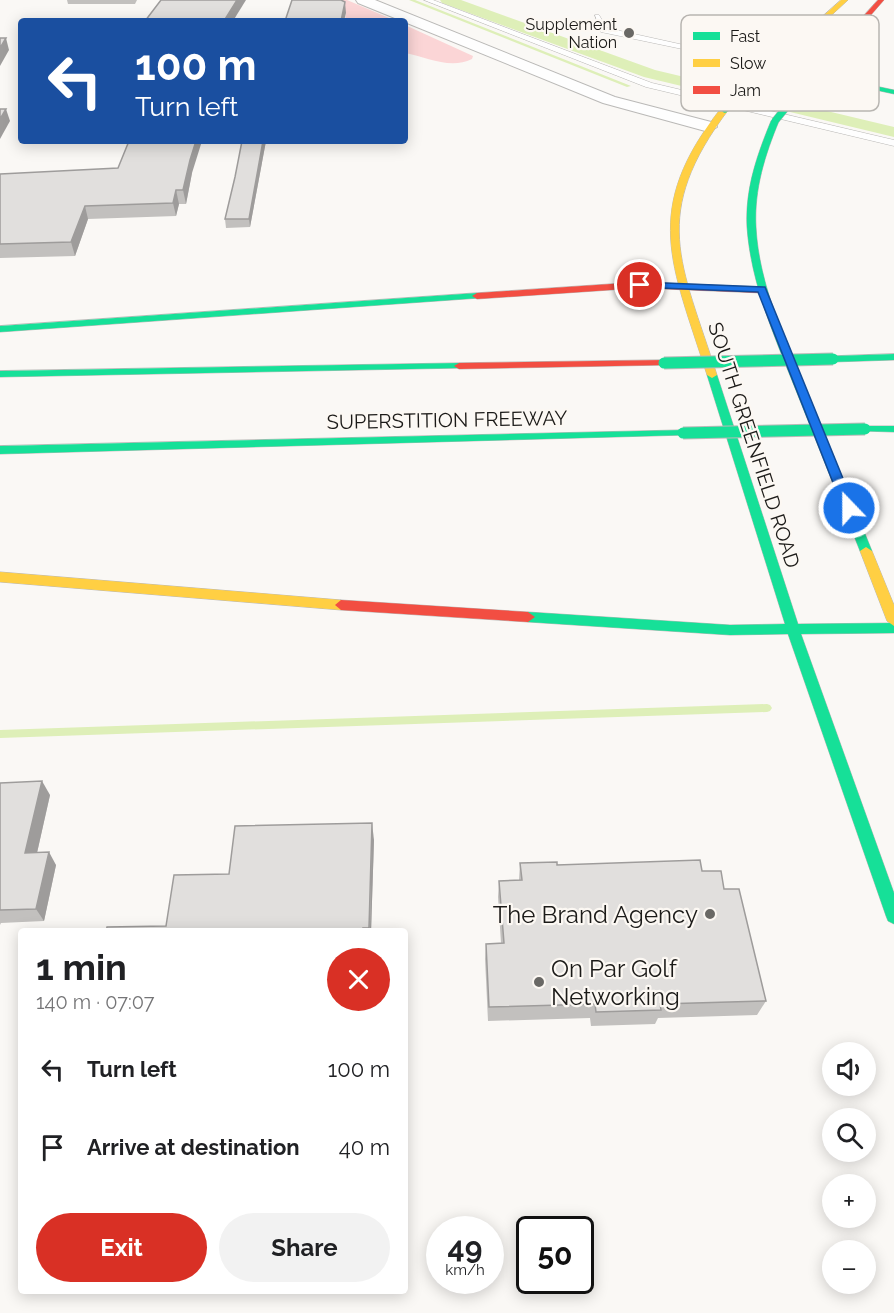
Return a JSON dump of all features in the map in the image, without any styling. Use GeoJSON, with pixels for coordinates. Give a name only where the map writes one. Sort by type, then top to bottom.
{"type":"FeatureCollection","features":[{"type":"Feature","properties":{"kind":"main road","name":"SOUTH GREENFIELD ROAD"},"geometry":{"type":"LineString","coordinates":[[828,15],[845,0]]}},
{"type":"Feature","properties":{"kind":"main road"},"geometry":{"type":"LineString","coordinates":[[867,15],[879,1]]}},
{"type":"Feature","properties":{"kind":"main road"},"geometry":{"type":"LineString","coordinates":[[879,89],[894,92]]}},
{"type":"Feature","properties":{"kind":"main road","name":"SOUTH GREENFIELD ROAD"},"geometry":{"type":"LineString","coordinates":[[722,111],[708,127],[692,153],[680,182],[674,234],[682,286],[794,629],[894,916]]}},
{"type":"Feature","properties":{"kind":"main road"},"geometry":{"type":"LineString","coordinates":[[783,111],[775,121],[761,149],[753,174],[750,197],[752,245],[762,290],[894,621]]}},
{"type":"Feature","properties":{"kind":"main road"},"geometry":{"type":"LineString","coordinates":[[0,329],[640,285],[762,290]]}},
{"type":"Feature","properties":{"kind":"main road"},"geometry":{"type":"LineString","coordinates":[[0,374],[894,357]]}},
{"type":"Feature","properties":{"kind":"main road","name":"SUPERSTITION FREEWAY"},"geometry":{"type":"LineString","coordinates":[[0,450],[894,429]]}},
{"type":"Feature","properties":{"kind":"main road"},"geometry":{"type":"LineString","coordinates":[[0,577],[271,600],[730,630],[894,628]]}},
{"type":"Feature","properties":{"kind":"street"},"geometry":{"type":"LineString","coordinates":[[363,0],[407,18]]}},
{"type":"Feature","properties":{"kind":"street"},"geometry":{"type":"LineString","coordinates":[[408,18],[609,100],[708,127]]}},
{"type":"Feature","properties":{"kind":"lane"},"geometry":{"type":"LineString","coordinates":[[427,0],[649,85],[681,93]]}},
{"type":"Feature","properties":{"kind":"lane"},"geometry":{"type":"LineString","coordinates":[[597,16],[600,27],[604,30],[681,47]]}},
{"type":"Feature","properties":{"kind":"lane"},"geometry":{"type":"LineString","coordinates":[[759,111],[894,143]]}},
{"type":"Feature","properties":{"kind":"shaded area"},"geometry":{"type":"Polygon","coordinates":[[[313,0],[347,0],[389,18],[345,18],[346,12],[313,0]]]}},
{"type":"Feature","properties":{"kind":"shaded area"},"geometry":{"type":"Polygon","coordinates":[[[408,26],[473,56],[472,59],[464,62],[439,62],[408,54],[408,26]]]}},
{"type":"Feature","properties":{"kind":"building"},"geometry":{"type":"Polygon","coordinates":[[[161,0],[237,0],[226,18],[147,18],[161,0]]]}},
{"type":"Feature","properties":{"kind":"building"},"geometry":{"type":"Polygon","coordinates":[[[292,0],[341,0],[345,2],[342,18],[286,18],[292,0]]]}},
{"type":"Feature","properties":{"kind":"building"},"geometry":{"type":"Polygon","coordinates":[[[0,38],[6,38],[0,48],[0,38]]]}},
{"type":"Feature","properties":{"kind":"building"},"geometry":{"type":"Polygon","coordinates":[[[0,109],[6,109],[0,119],[0,109]]]}},
{"type":"Feature","properties":{"kind":"building"},"geometry":{"type":"Polygon","coordinates":[[[128,144],[195,144],[183,190],[176,190],[173,203],[85,206],[71,242],[0,244],[0,174],[118,168],[128,144]]]}},
{"type":"Feature","properties":{"kind":"building"},"geometry":{"type":"Polygon","coordinates":[[[241,144],[262,144],[249,219],[225,219],[241,144]]]}},
{"type":"Feature","properties":{"kind":"building"},"geometry":{"type":"Polygon","coordinates":[[[42,781],[25,853],[49,852],[36,909],[0,910],[0,783],[42,781]]]}},
{"type":"Feature","properties":{"kind":"building"},"geometry":{"type":"Polygon","coordinates":[[[372,823],[369,928],[107,928],[166,926],[174,875],[229,874],[235,826],[372,823]]]}},
{"type":"Feature","properties":{"kind":"building"},"geometry":{"type":"Polygon","coordinates":[[[700,860],[702,871],[721,871],[724,889],[739,889],[766,1001],[660,1004],[661,1010],[596,1012],[595,1004],[489,1007],[486,944],[504,943],[499,881],[522,880],[520,863],[557,862],[557,865],[700,860]]]}},
{"type":"Feature","properties":{"kind":"waterway"},"geometry":{"type":"LineString","coordinates":[[411,0],[629,86]]}},
{"type":"Feature","properties":{"kind":"waterway"},"geometry":{"type":"LineString","coordinates":[[447,0],[650,74],[681,81]]}},
{"type":"Feature","properties":{"kind":"waterway"},"geometry":{"type":"LineString","coordinates":[[806,111],[894,132]]}},
{"type":"Feature","properties":{"kind":"waterway"},"geometry":{"type":"LineString","coordinates":[[0,734],[767,708]]}},
{"type":"Feature","properties":{"kind":"traffic: fast"},"geometry":{"type":"LineString","coordinates":[[879,89],[894,92]]}},
{"type":"Feature","properties":{"kind":"traffic: fast"},"geometry":{"type":"LineString","coordinates":[[775,121],[783,111]]}},
{"type":"Feature","properties":{"kind":"traffic: fast"},"geometry":{"type":"LineString","coordinates":[[775,121],[760,157],[753,192],[751,226],[756,259],[775,326],[866,551]]}},
{"type":"Feature","properties":{"kind":"traffic: fast"},"geometry":{"type":"LineString","coordinates":[[0,329],[477,296]]}},
{"type":"Feature","properties":{"kind":"traffic: fast"},"geometry":{"type":"LineString","coordinates":[[833,359],[894,357]]}},
{"type":"Feature","properties":{"kind":"traffic: fast"},"geometry":{"type":"LineString","coordinates":[[664,363],[833,359]]}},
{"type":"Feature","properties":{"kind":"traffic: fast"},"geometry":{"type":"LineString","coordinates":[[0,374],[459,366]]}},
{"type":"Feature","properties":{"kind":"traffic: fast"},"geometry":{"type":"LineString","coordinates":[[712,375],[793,629],[894,916]]}},
{"type":"Feature","properties":{"kind":"traffic: fast"},"geometry":{"type":"LineString","coordinates":[[865,429],[894,429]]}},
{"type":"Feature","properties":{"kind":"traffic: fast"},"geometry":{"type":"LineString","coordinates":[[683,433],[865,429]]}},
{"type":"Feature","properties":{"kind":"traffic: fast"},"geometry":{"type":"LineString","coordinates":[[0,450],[683,433]]}},
{"type":"Feature","properties":{"kind":"traffic: fast"},"geometry":{"type":"LineString","coordinates":[[528,617],[730,630],[894,628]]}},
{"type":"Feature","properties":{"kind":"traffic: slow"},"geometry":{"type":"LineString","coordinates":[[828,15],[845,0]]}},
{"type":"Feature","properties":{"kind":"traffic: slow"},"geometry":{"type":"LineString","coordinates":[[712,375],[680,280],[674,245],[674,223],[677,202],[690,162],[700,143],[723,111]]}},
{"type":"Feature","properties":{"kind":"traffic: slow"},"geometry":{"type":"LineString","coordinates":[[866,551],[894,621]]}},
{"type":"Feature","properties":{"kind":"traffic: slow"},"geometry":{"type":"LineString","coordinates":[[0,577],[341,605]]}},
{"type":"Feature","properties":{"kind":"traffic: jam"},"geometry":{"type":"LineString","coordinates":[[868,15],[881,0]]}},
{"type":"Feature","properties":{"kind":"traffic: jam"},"geometry":{"type":"LineString","coordinates":[[477,296],[640,285],[762,290]]}},
{"type":"Feature","properties":{"kind":"traffic: jam"},"geometry":{"type":"LineString","coordinates":[[459,366],[664,363]]}},
{"type":"Feature","properties":{"kind":"traffic: jam"},"geometry":{"type":"LineString","coordinates":[[341,605],[528,617]]}},
{"type":"Feature","properties":{"kind":"place","name":"Supplement Nation"},"geometry":{"type":"Point","coordinates":[629,33]}},
{"type":"Feature","properties":{"kind":"place","name":"The Brand Agency"},"geometry":{"type":"Point","coordinates":[710,914]}},
{"type":"Feature","properties":{"kind":"place","name":"On Par Golf Networking"},"geometry":{"type":"Point","coordinates":[539,982]}},
{"type":"Feature","properties":{"kind":"route"},"geometry":{"type":"LineString","coordinates":[[640,285],[762,290],[849,508]]}}]}
